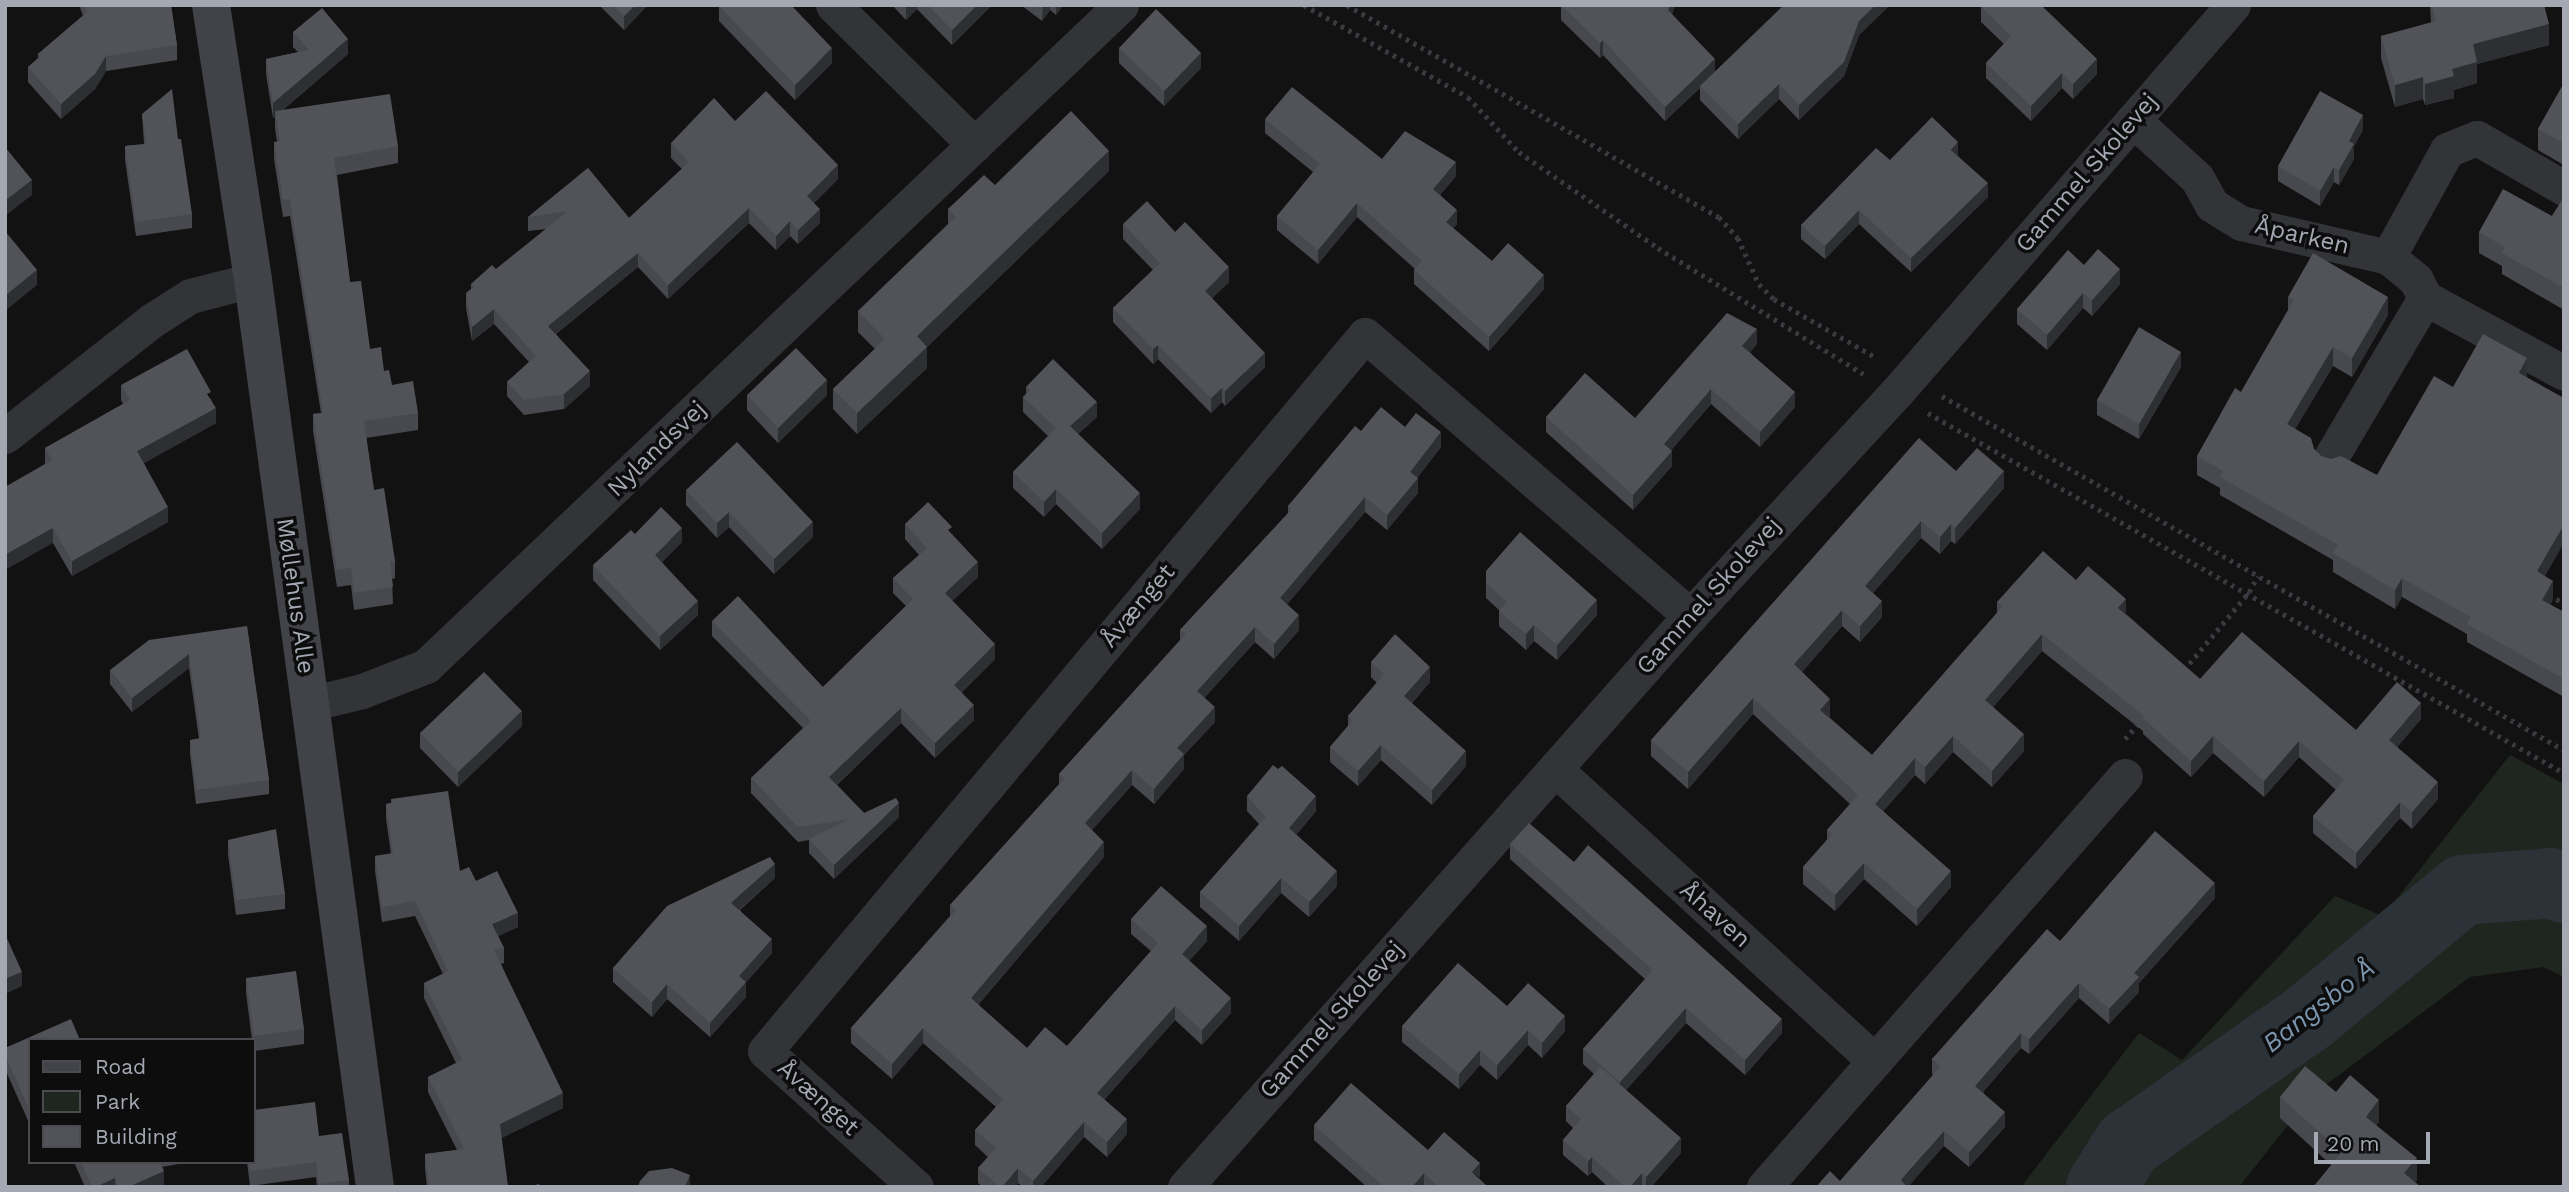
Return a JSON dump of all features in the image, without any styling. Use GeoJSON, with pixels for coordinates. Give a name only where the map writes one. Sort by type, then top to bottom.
{"type":"FeatureCollection","features":[{"type":"Feature","properties":{"kind":"street","name":"Møllehus Alle"},"geometry":{"type":"LineString","coordinates":[[211,5],[253,280],[375,1187]]}},
{"type":"Feature","properties":{"kind":"street"},"geometry":{"type":"LineString","coordinates":[[833,5],[975,145]]}},
{"type":"Feature","properties":{"kind":"street","name":"Nylandsvej"},"geometry":{"type":"LineString","coordinates":[[309,704],[362,691],[426,666],[1121,5]]}},
{"type":"Feature","properties":{"kind":"street","name":"Gammel Skolevej"},"geometry":{"type":"LineString","coordinates":[[1185,1187],[1690,616],[1896,393],[2233,5]]}},
{"type":"Feature","properties":{"kind":"street","name":"Åparken"},"geometry":{"type":"LineString","coordinates":[[2133,120],[2197,178],[2212,205],[2241,223],[2388,257],[2416,280],[2425,298],[2564,373]]}},
{"type":"Feature","properties":{"kind":"street"},"geometry":{"type":"LineString","coordinates":[[2388,257],[2447,150],[2477,138],[2564,188]]}},
{"type":"Feature","properties":{"kind":"street"},"geometry":{"type":"LineString","coordinates":[[5,436],[151,321],[190,296],[253,280]]}},
{"type":"Feature","properties":{"kind":"street"},"geometry":{"type":"LineString","coordinates":[[2330,457],[2425,298]]}},
{"type":"Feature","properties":{"kind":"street","name":"Åvænget"},"geometry":{"type":"LineString","coordinates":[[916,1187],[765,1051],[1365,335],[1690,616]]}},
{"type":"Feature","properties":{"kind":"street","name":"Åhaven"},"geometry":{"type":"LineString","coordinates":[[1555,769],[1875,1061]]}},
{"type":"Feature","properties":{"kind":"street"},"geometry":{"type":"LineString","coordinates":[[1765,1187],[2125,776]]}},
{"type":"Feature","properties":{"kind":"path"},"geometry":{"type":"LineString","coordinates":[[2177,677],[2249,592],[2258,576]]}},
{"type":"Feature","properties":{"kind":"path"},"geometry":{"type":"LineString","coordinates":[[2539,589],[2564,603]]}},
{"type":"Feature","properties":{"kind":"path"},"geometry":{"type":"LineString","coordinates":[[2125,776],[2114,752],[2141,720]]}},
{"type":"Feature","properties":{"kind":"green space"},"geometry":{"type":"Polygon","coordinates":[[[2510,755],[2564,784],[2564,977],[2543,967],[2470,977],[2311,1096],[2239,1187],[2021,1187],[2139,1033],[2182,1060],[2335,896],[2383,916],[2510,755]]]}},
{"type":"Feature","properties":{"kind":"building"},"geometry":{"type":"Polygon","coordinates":[[[84,5],[171,5],[177,45],[106,56],[95,74],[61,104],[28,67],[40,57],[38,54],[87,12],[84,5]]]}},
{"type":"Feature","properties":{"kind":"building"},"geometry":{"type":"Polygon","coordinates":[[[613,5],[635,5],[624,16],[613,5]]]}},
{"type":"Feature","properties":{"kind":"building"},"geometry":{"type":"Polygon","coordinates":[[[720,5],[791,5],[832,48],[795,85],[720,5]]]}},
{"type":"Feature","properties":{"kind":"building"},"geometry":{"type":"Polygon","coordinates":[[[928,5],[977,5],[952,30],[928,5]]]}},
{"type":"Feature","properties":{"kind":"building"},"geometry":{"type":"Polygon","coordinates":[[[1561,5],[1670,5],[1668,10],[1715,59],[1665,107],[1603,40],[1600,43],[1561,5]]]}},
{"type":"Feature","properties":{"kind":"building"},"geometry":{"type":"Polygon","coordinates":[[[1784,5],[1875,5],[1859,21],[1844,62],[1799,105],[1779,84],[1738,124],[1700,86],[1784,5]]]}},
{"type":"Feature","properties":{"kind":"building"},"geometry":{"type":"Polygon","coordinates":[[[2041,5],[2097,59],[2073,84],[2062,73],[2031,106],[1986,63],[2011,36],[1981,7],[2041,5]]]}},
{"type":"Feature","properties":{"kind":"building"},"geometry":{"type":"Polygon","coordinates":[[[2432,5],[2544,5],[2549,24],[2473,44],[2477,62],[2452,69],[2454,76],[2425,84],[2423,77],[2395,85],[2381,36],[2436,21],[2432,5]]]}},
{"type":"Feature","properties":{"kind":"building"},"geometry":{"type":"Polygon","coordinates":[[[322,8],[348,39],[273,103],[266,59],[309,50],[293,32],[322,8]]]}},
{"type":"Feature","properties":{"kind":"building"},"geometry":{"type":"Polygon","coordinates":[[[1156,9],[1201,53],[1164,91],[1119,48],[1156,9]]]}},
{"type":"Feature","properties":{"kind":"building"},"geometry":{"type":"Polygon","coordinates":[[[2564,83],[2564,143],[2538,129],[2564,83]]]}},
{"type":"Feature","properties":{"kind":"building"},"geometry":{"type":"Polygon","coordinates":[[[1292,87],[1382,159],[1405,131],[1456,162],[1433,189],[1457,210],[1446,222],[1492,261],[1508,243],[1544,275],[1489,337],[1414,270],[1422,261],[1357,203],[1318,250],[1277,216],[1320,164],[1265,119],[1292,87]]]}},
{"type":"Feature","properties":{"kind":"building"},"geometry":{"type":"Polygon","coordinates":[[[172,89],[192,214],[136,222],[125,146],[146,144],[142,114],[172,89]]]}},
{"type":"Feature","properties":{"kind":"building"},"geometry":{"type":"Polygon","coordinates":[[[766,91],[838,165],[807,196],[820,209],[798,230],[790,221],[776,236],[749,208],[668,285],[638,253],[548,326],[590,371],[564,394],[524,400],[507,382],[536,356],[494,309],[472,327],[466,293],[474,287],[471,284],[492,265],[496,269],[568,211],[528,217],[588,168],[629,218],[689,162],[671,143],[714,98],[735,121],[766,91]]]}},
{"type":"Feature","properties":{"kind":"building"},"geometry":{"type":"Polygon","coordinates":[[[2320,91],[2363,115],[2349,141],[2354,144],[2339,170],[2334,167],[2320,191],[2278,166],[2320,91]]]}},
{"type":"Feature","properties":{"kind":"building"},"geometry":{"type":"Polygon","coordinates":[[[390,94],[398,146],[334,158],[350,282],[361,281],[370,349],[381,347],[384,371],[389,370],[392,385],[413,381],[418,413],[364,421],[374,490],[384,488],[395,561],[390,562],[393,587],[354,593],[351,568],[337,570],[313,414],[323,413],[290,199],[283,200],[274,142],[280,141],[275,111],[390,94]]]}},
{"type":"Feature","properties":{"kind":"building"},"geometry":{"type":"Polygon","coordinates":[[[1071,111],[1109,151],[917,336],[927,347],[857,413],[833,389],[885,339],[858,311],[956,217],[948,209],[984,175],[995,185],[1071,111]]]}},
{"type":"Feature","properties":{"kind":"building"},"geometry":{"type":"Polygon","coordinates":[[[1932,117],[1958,142],[1951,150],[1988,183],[1911,258],[1859,210],[1825,246],[1801,225],[1876,148],[1890,160],[1932,117]]]}},
{"type":"Feature","properties":{"kind":"building"},"geometry":{"type":"Polygon","coordinates":[[[5,147],[32,180],[5,201],[5,147]]]}},
{"type":"Feature","properties":{"kind":"building"},"geometry":{"type":"Polygon","coordinates":[[[2503,189],[2552,216],[2564,197],[2564,288],[2502,253],[2505,247],[2479,232],[2503,189]]]}},
{"type":"Feature","properties":{"kind":"building"},"geometry":{"type":"Polygon","coordinates":[[[1147,201],[1175,232],[1185,222],[1229,267],[1205,291],[1265,353],[1225,391],[1222,388],[1211,398],[1158,345],[1153,349],[1113,308],[1160,263],[1123,224],[1147,201]]]}},
{"type":"Feature","properties":{"kind":"building"},"geometry":{"type":"Polygon","coordinates":[[[5,231],[37,270],[5,296],[5,231]]]}},
{"type":"Feature","properties":{"kind":"building"},"geometry":{"type":"Polygon","coordinates":[[[2098,249],[2120,269],[2092,300],[2083,293],[2047,335],[2017,309],[2068,250],[2084,265],[2098,249]]]}},
{"type":"Feature","properties":{"kind":"building"},"geometry":{"type":"Polygon","coordinates":[[[2313,253],[2388,297],[2352,358],[2333,347],[2287,424],[2311,438],[2314,449],[2321,456],[2331,459],[2341,456],[2377,475],[2434,376],[2453,387],[2483,334],[2527,358],[2519,373],[2564,398],[2564,525],[2537,571],[2553,581],[2542,600],[2564,612],[2564,679],[2467,624],[2471,617],[2402,578],[2395,590],[2333,553],[2338,545],[2220,477],[2223,471],[2197,456],[2235,388],[2241,392],[2294,300],[2288,297],[2313,253]]]}},
{"type":"Feature","properties":{"kind":"building"},"geometry":{"type":"Polygon","coordinates":[[[1727,313],[1757,329],[1742,346],[1795,392],[1760,432],[1711,389],[1664,444],[1672,451],[1633,495],[1546,417],[1585,373],[1635,418],[1727,313]]]}},
{"type":"Feature","properties":{"kind":"building"},"geometry":{"type":"Polygon","coordinates":[[[2139,327],[2181,352],[2139,424],[2097,400],[2139,327]]]}},
{"type":"Feature","properties":{"kind":"building"},"geometry":{"type":"Polygon","coordinates":[[[796,348],[827,380],[778,428],[747,395],[796,348]]]}},
{"type":"Feature","properties":{"kind":"building"},"geometry":{"type":"Polygon","coordinates":[[[187,349],[211,392],[207,394],[216,408],[137,451],[168,507],[72,561],[53,528],[5,555],[5,487],[52,460],[45,448],[130,400],[121,385],[187,349]]]}},
{"type":"Feature","properties":{"kind":"building"},"geometry":{"type":"Polygon","coordinates":[[[1053,359],[1097,402],[1070,426],[1140,493],[1102,533],[1056,489],[1044,502],[1013,472],[1056,428],[1023,397],[1030,390],[1026,387],[1053,359]]]}},
{"type":"Feature","properties":{"kind":"building"},"geometry":{"type":"Polygon","coordinates":[[[1381,407],[1405,427],[1416,413],[1441,432],[1410,472],[1418,478],[1387,515],[1365,497],[1280,598],[1299,615],[1274,644],[1255,627],[1197,691],[1215,707],[1177,748],[1184,754],[1154,789],[1132,770],[1085,823],[1104,842],[971,998],[1027,1048],[1045,1027],[1067,1046],[1158,943],[1131,919],[1161,886],[1207,926],[1182,954],[1231,998],[1202,1030],[1175,1006],[1097,1093],[1127,1119],[1107,1142],[1084,1122],[1033,1181],[1018,1168],[1000,1187],[978,1168],[996,1148],[975,1130],[1003,1099],[923,1028],[892,1064],[851,1028],[956,910],[950,905],[1065,778],[1059,774],[1186,634],[1180,630],[1292,509],[1288,506],[1355,426],[1361,431],[1381,407]]]}},
{"type":"Feature","properties":{"kind":"building"},"geometry":{"type":"Polygon","coordinates":[[[1919,438],[1956,471],[1977,448],[2004,471],[1955,528],[1951,524],[1940,537],[1921,521],[1865,586],[1882,601],[1860,626],[1842,610],[1794,664],[1830,699],[1820,710],[1872,755],[2003,606],[1997,602],[2043,551],[2076,580],[2088,566],[2126,599],[2118,608],[2200,679],[2242,632],[2356,730],[2397,682],[2421,703],[2389,740],[2438,782],[2412,812],[2400,802],[2356,853],[2313,816],[2344,780],[2299,741],[2264,781],[2213,736],[2191,761],[2143,718],[2144,716],[2042,634],[1985,700],[2024,734],[1992,771],[1953,736],[1925,767],[1915,758],[1875,804],[1951,871],[1917,909],[1864,863],[1835,895],[1803,867],[1832,834],[1827,830],[1858,795],[1753,698],[1688,772],[1651,740],[1919,438]]]}},
{"type":"Feature","properties":{"kind":"building"},"geometry":{"type":"Polygon","coordinates":[[[737,442],[813,522],[774,559],[729,512],[717,523],[686,490],[737,442]]]}},
{"type":"Feature","properties":{"kind":"building"},"geometry":{"type":"Polygon","coordinates":[[[928,502],[952,527],[948,530],[978,562],[945,593],[995,644],[954,685],[974,705],[935,743],[901,708],[829,777],[864,813],[896,798],[899,803],[834,865],[809,839],[850,819],[798,827],[751,778],[811,721],[712,621],[738,596],[823,687],[913,599],[893,578],[927,548],[905,524],[928,502]]]}},
{"type":"Feature","properties":{"kind":"building"},"geometry":{"type":"Polygon","coordinates":[[[661,507],[682,528],[655,555],[698,601],[660,636],[593,565],[631,530],[635,534],[661,507]]]}},
{"type":"Feature","properties":{"kind":"building"},"geometry":{"type":"Polygon","coordinates":[[[1520,532],[1597,600],[1557,645],[1534,625],[1526,634],[1499,611],[1507,602],[1486,583],[1486,571],[1520,532]]]}},
{"type":"Feature","properties":{"kind":"building"},"geometry":{"type":"Polygon","coordinates":[[[247,626],[269,780],[196,790],[190,740],[201,738],[189,654],[132,698],[110,670],[149,640],[247,626]]]}},
{"type":"Feature","properties":{"kind":"building"},"geometry":{"type":"Polygon","coordinates":[[[1395,634],[1430,667],[1404,696],[1466,751],[1432,790],[1381,745],[1358,771],[1330,747],[1353,720],[1348,716],[1384,674],[1371,662],[1395,634]]]}},
{"type":"Feature","properties":{"kind":"building"},"geometry":{"type":"Polygon","coordinates":[[[484,672],[522,711],[458,772],[420,733],[484,672]]]}},
{"type":"Feature","properties":{"kind":"building"},"geometry":{"type":"Polygon","coordinates":[[[1273,765],[1278,769],[1282,766],[1316,796],[1289,828],[1337,871],[1309,902],[1281,878],[1239,926],[1200,892],[1266,817],[1247,796],[1273,765]]]}},
{"type":"Feature","properties":{"kind":"building"},"geometry":{"type":"Polygon","coordinates":[[[448,791],[460,871],[469,867],[476,881],[497,871],[518,913],[492,924],[504,948],[494,950],[563,1093],[500,1124],[508,1187],[429,1187],[425,1154],[464,1149],[428,1077],[462,1060],[424,983],[448,971],[415,901],[382,907],[375,856],[393,853],[386,804],[392,803],[391,799],[448,791]]]}},
{"type":"Feature","properties":{"kind":"building"},"geometry":{"type":"Polygon","coordinates":[[[1529,823],[1574,862],[1588,845],[1782,1019],[1745,1060],[1686,1008],[1620,1082],[1583,1049],[1653,970],[1510,844],[1529,823]]]}},
{"type":"Feature","properties":{"kind":"building"},"geometry":{"type":"Polygon","coordinates":[[[276,829],[285,894],[236,900],[228,840],[276,829]]]}},
{"type":"Feature","properties":{"kind":"building"},"geometry":{"type":"Polygon","coordinates":[[[2155,831],[2215,883],[2134,973],[2139,977],[2109,1009],[2079,983],[2029,1039],[2021,1033],[1975,1086],[2005,1112],[1969,1152],[1944,1131],[1901,1180],[1907,1187],[1816,1187],[1830,1171],[1840,1181],[1941,1066],[1932,1059],[2047,929],[2060,941],[2155,831]]]}},
{"type":"Feature","properties":{"kind":"building"},"geometry":{"type":"Polygon","coordinates":[[[770,857],[775,864],[731,903],[772,939],[739,976],[746,982],[710,1023],[667,984],[652,1002],[613,968],[667,906],[770,857]]]}},
{"type":"Feature","properties":{"kind":"building"},"geometry":{"type":"Polygon","coordinates":[[[5,934],[22,972],[5,979],[5,934]]]}},
{"type":"Feature","properties":{"kind":"building"},"geometry":{"type":"Polygon","coordinates":[[[1458,963],[1507,1006],[1528,983],[1565,1016],[1542,1043],[1528,1030],[1497,1065],[1480,1050],[1459,1074],[1402,1026],[1458,963]]]}},
{"type":"Feature","properties":{"kind":"building"},"geometry":{"type":"Polygon","coordinates":[[[296,971],[304,1029],[254,1036],[246,978],[296,971]]]}},
{"type":"Feature","properties":{"kind":"building"},"geometry":{"type":"Polygon","coordinates":[[[71,1019],[79,1038],[28,1038],[28,1107],[5,1055],[5,1048],[71,1019]]]}},
{"type":"Feature","properties":{"kind":"building"},"geometry":{"type":"Polygon","coordinates":[[[2305,1066],[2336,1092],[2350,1075],[2379,1100],[2366,1117],[2417,1158],[2404,1173],[2421,1187],[2313,1187],[2342,1152],[2280,1097],[2305,1066]]]}},
{"type":"Feature","properties":{"kind":"building"},"geometry":{"type":"Polygon","coordinates":[[[1600,1067],[1681,1138],[1646,1177],[1642,1173],[1630,1187],[1625,1187],[1592,1157],[1588,1161],[1563,1140],[1581,1119],[1566,1106],[1600,1067]]]}},
{"type":"Feature","properties":{"kind":"building"},"geometry":{"type":"Polygon","coordinates":[[[1351,1083],[1428,1150],[1444,1132],[1480,1163],[1472,1172],[1488,1187],[1439,1187],[1424,1173],[1412,1187],[1384,1187],[1314,1125],[1351,1083]]]}},
{"type":"Feature","properties":{"kind":"building"},"geometry":{"type":"Polygon","coordinates":[[[315,1102],[319,1136],[342,1133],[349,1180],[319,1184],[316,1162],[250,1171],[249,1164],[256,1164],[256,1110],[315,1102]]]}},
{"type":"Feature","properties":{"kind":"building"},"geometry":{"type":"Polygon","coordinates":[[[82,1164],[161,1164],[164,1171],[128,1187],[118,1187],[115,1178],[92,1187],[82,1164]]]}},
{"type":"Feature","properties":{"kind":"building"},"geometry":{"type":"Polygon","coordinates":[[[672,1168],[690,1175],[685,1187],[638,1187],[649,1171],[672,1168]]]}},
{"type":"Feature","properties":{"kind":"waterway","name":"Bangsbo Å"},"geometry":{"type":"LineString","coordinates":[[2101,1187],[2128,1144],[2308,1018],[2463,890],[2551,883],[2564,888]]}}]}
